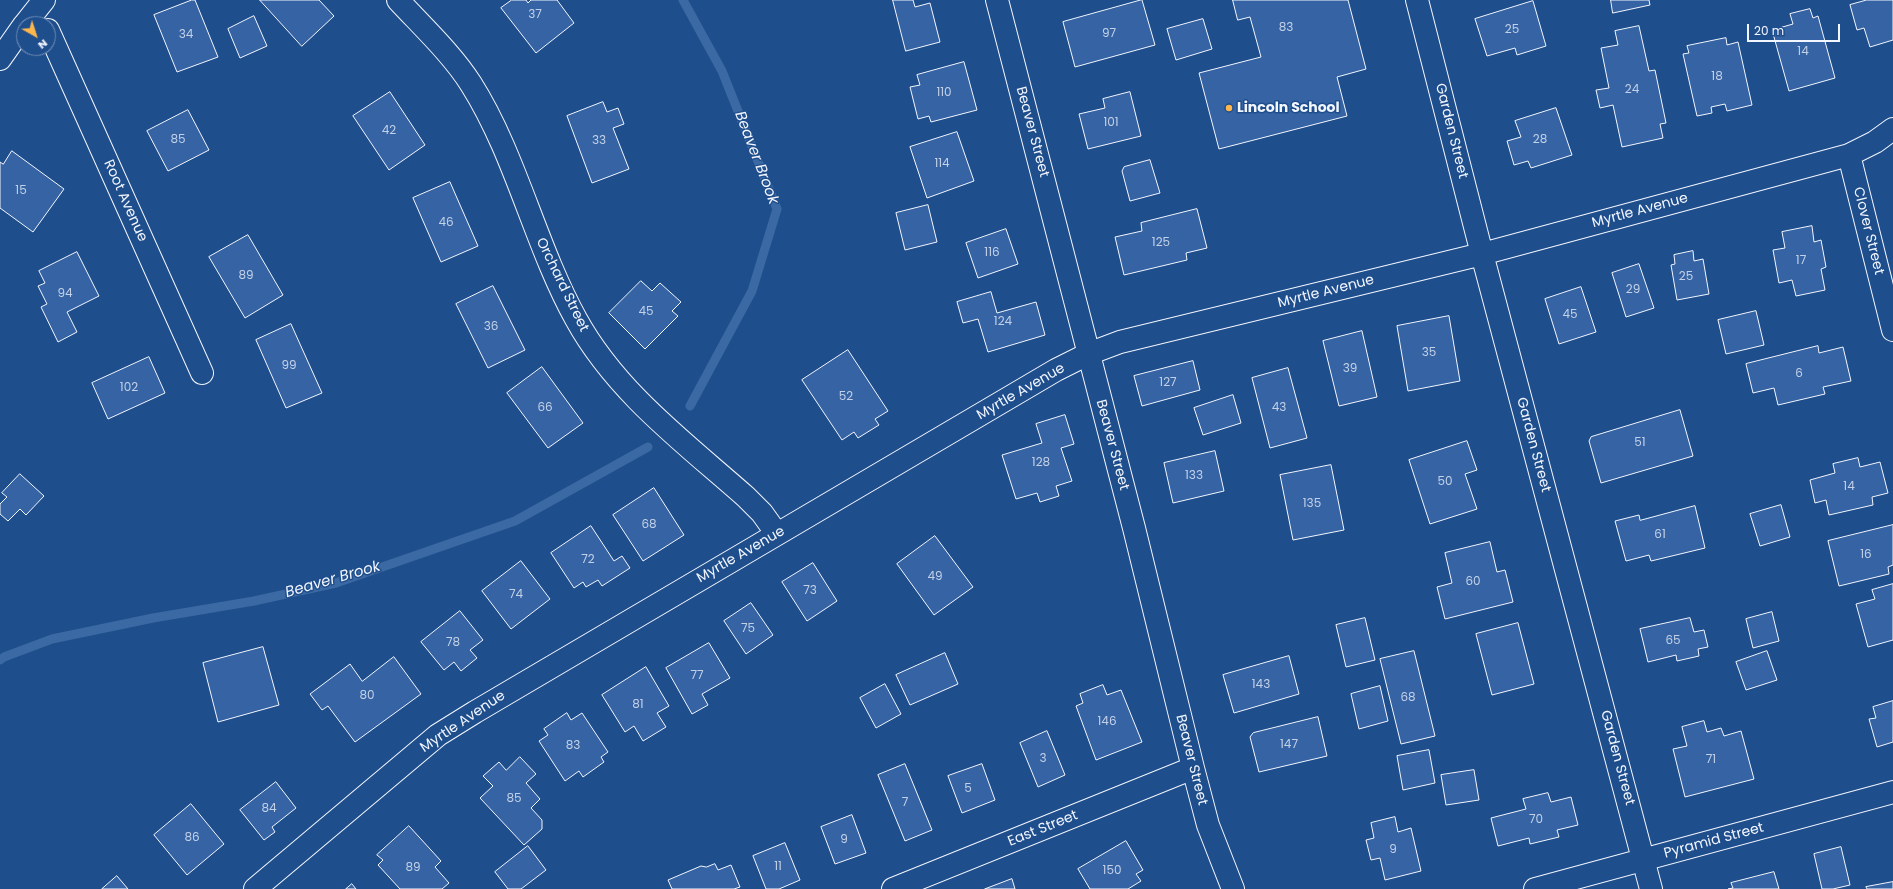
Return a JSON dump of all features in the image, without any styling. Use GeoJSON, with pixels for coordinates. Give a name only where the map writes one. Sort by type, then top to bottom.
{"type":"FeatureCollection","features":[{"type":"Feature","properties":{"kind":"street","name":"Orchard Street"},"geometry":{"type":"LineString","coordinates":[[398,0],[446,52],[470,83],[483,104],[503,147],[551,267],[576,319],[594,348],[642,406],[746,497],[762,513],[777,534]]}},
{"type":"Feature","properties":{"kind":"street","name":"Beaver Street"},"geometry":{"type":"LineString","coordinates":[[997,0],[1136,536],[1208,826],[1233,889]]}},
{"type":"Feature","properties":{"kind":"street","name":"Garden Street"},"geometry":{"type":"LineString","coordinates":[[1417,0],[1482,254],[1651,889]]}},
{"type":"Feature","properties":{"kind":"street"},"geometry":{"type":"LineString","coordinates":[[0,59],[35,13]]}},
{"type":"Feature","properties":{"kind":"street","name":"Root Avenue"},"geometry":{"type":"LineString","coordinates":[[56,48],[202,372]]}},
{"type":"Feature","properties":{"kind":"street","name":"Myrtle Avenue"},"geometry":{"type":"LineString","coordinates":[[255,889],[438,735],[588,644],[1056,370],[1088,354],[1120,342],[1482,254],[1849,155],[1875,142],[1893,129]]}},
{"type":"Feature","properties":{"kind":"street","name":"Clover Street"},"geometry":{"type":"LineString","coordinates":[[1849,155],[1893,330]]}},
{"type":"Feature","properties":{"kind":"street","name":"East Street"},"geometry":{"type":"LineString","coordinates":[[893,889],[1193,768]]}},
{"type":"Feature","properties":{"kind":"street","name":"Pyramid Street"},"geometry":{"type":"LineString","coordinates":[[1535,889],[1893,792]]}},
{"type":"Feature","properties":{"kind":"building"},"geometry":{"type":"Polygon","coordinates":[[[195,0],[218,57],[177,72],[154,15],[195,0]]]}},
{"type":"Feature","properties":{"kind":"building"},"geometry":{"type":"Polygon","coordinates":[[[260,0],[319,0],[334,16],[302,46],[260,0]]]}},
{"type":"Feature","properties":{"kind":"building"},"geometry":{"type":"Polygon","coordinates":[[[512,0],[526,0],[528,3],[531,0],[557,0],[574,23],[536,53],[501,8],[512,0]]]}},
{"type":"Feature","properties":{"kind":"building"},"geometry":{"type":"Polygon","coordinates":[[[893,0],[913,0],[915,7],[930,3],[940,42],[906,51],[893,0]]]}},
{"type":"Feature","properties":{"kind":"building"},"geometry":{"type":"Polygon","coordinates":[[[1142,0],[1155,45],[1075,67],[1063,22],[1142,0]]]}},
{"type":"Feature","properties":{"kind":"building"},"geometry":{"type":"Polygon","coordinates":[[[1233,0],[1348,0],[1366,69],[1337,77],[1347,116],[1219,149],[1199,73],[1261,57],[1250,17],[1238,20],[1233,0]]]}},
{"type":"Feature","properties":{"kind":"building"},"geometry":{"type":"Polygon","coordinates":[[[1611,0],[1649,0],[1650,5],[1613,13],[1611,0]]]}},
{"type":"Feature","properties":{"kind":"building"},"geometry":{"type":"Polygon","coordinates":[[[1867,0],[1893,0],[1893,40],[1870,47],[1864,28],[1857,30],[1850,5],[1867,0]]]}},
{"type":"Feature","properties":{"kind":"building"},"geometry":{"type":"Polygon","coordinates":[[[1533,1],[1546,46],[1517,55],[1515,48],[1487,56],[1475,19],[1533,1]]]}},
{"type":"Feature","properties":{"kind":"building"},"geometry":{"type":"Polygon","coordinates":[[[1810,9],[1813,18],[1818,16],[1835,78],[1789,91],[1772,30],[1793,24],[1790,14],[1810,9]]]}},
{"type":"Feature","properties":{"kind":"building"},"geometry":{"type":"Polygon","coordinates":[[[254,16],[267,46],[240,58],[228,29],[254,16]]]}},
{"type":"Feature","properties":{"kind":"building"},"geometry":{"type":"Polygon","coordinates":[[[1203,19],[1212,49],[1176,60],[1167,29],[1203,19]]]}},
{"type":"Feature","properties":{"kind":"building"},"geometry":{"type":"Polygon","coordinates":[[[1639,26],[1649,71],[1655,70],[1666,123],[1660,124],[1663,138],[1622,147],[1613,105],[1600,108],[1596,90],[1609,88],[1601,48],[1618,45],[1615,31],[1639,26]]]}},
{"type":"Feature","properties":{"kind":"building"},"geometry":{"type":"Polygon","coordinates":[[[1726,38],[1727,45],[1738,42],[1752,105],[1727,111],[1725,104],[1711,107],[1712,113],[1697,116],[1683,54],[1689,53],[1687,46],[1726,38]]]}},
{"type":"Feature","properties":{"kind":"building"},"geometry":{"type":"Polygon","coordinates":[[[964,62],[977,110],[931,122],[929,116],[918,119],[910,87],[920,85],[917,75],[964,62]]]}},
{"type":"Feature","properties":{"kind":"building"},"geometry":{"type":"Polygon","coordinates":[[[390,92],[425,145],[389,170],[353,116],[390,92]]]}},
{"type":"Feature","properties":{"kind":"building"},"geometry":{"type":"Polygon","coordinates":[[[1130,92],[1141,136],[1088,149],[1079,114],[1105,108],[1103,99],[1130,92]]]}},
{"type":"Feature","properties":{"kind":"building"},"geometry":{"type":"Polygon","coordinates":[[[603,102],[607,112],[618,108],[624,124],[613,128],[629,169],[592,183],[567,116],[603,102]]]}},
{"type":"Feature","properties":{"kind":"building"},"geometry":{"type":"Polygon","coordinates":[[[1556,108],[1572,155],[1531,168],[1528,161],[1514,165],[1507,141],[1521,137],[1515,121],[1556,108]]]}},
{"type":"Feature","properties":{"kind":"building"},"geometry":{"type":"Polygon","coordinates":[[[188,110],[209,150],[168,171],[147,131],[188,110]]]}},
{"type":"Feature","properties":{"kind":"building"},"geometry":{"type":"Polygon","coordinates":[[[957,132],[974,181],[927,198],[910,147],[957,132]]]}},
{"type":"Feature","properties":{"kind":"building"},"geometry":{"type":"Polygon","coordinates":[[[12,151],[64,189],[33,232],[0,208],[0,162],[3,164],[12,151]]]}},
{"type":"Feature","properties":{"kind":"building"},"geometry":{"type":"Polygon","coordinates":[[[1150,160],[1160,193],[1130,201],[1122,171],[1124,167],[1150,160]]]}},
{"type":"Feature","properties":{"kind":"building"},"geometry":{"type":"Polygon","coordinates":[[[450,182],[478,246],[441,262],[413,198],[450,182]]]}},
{"type":"Feature","properties":{"kind":"building"},"geometry":{"type":"Polygon","coordinates":[[[928,205],[937,242],[905,250],[896,213],[928,205]]]}},
{"type":"Feature","properties":{"kind":"building"},"geometry":{"type":"Polygon","coordinates":[[[1197,209],[1207,248],[1186,253],[1187,260],[1124,275],[1115,237],[1142,231],[1141,223],[1197,209]]]}},
{"type":"Feature","properties":{"kind":"building"},"geometry":{"type":"Polygon","coordinates":[[[1812,226],[1814,242],[1821,240],[1826,267],[1821,269],[1825,290],[1796,296],[1792,280],[1779,283],[1773,250],[1785,248],[1782,232],[1812,226]]]}},
{"type":"Feature","properties":{"kind":"building"},"geometry":{"type":"Polygon","coordinates":[[[1006,229],[1018,264],[978,278],[966,243],[1006,229]]]}},
{"type":"Feature","properties":{"kind":"building"},"geometry":{"type":"Polygon","coordinates":[[[248,235],[283,295],[245,318],[209,257],[248,235]]]}},
{"type":"Feature","properties":{"kind":"building"},"geometry":{"type":"Polygon","coordinates":[[[1693,251],[1694,261],[1703,259],[1709,294],[1677,300],[1671,265],[1675,264],[1674,255],[1693,251]]]}},
{"type":"Feature","properties":{"kind":"building"},"geometry":{"type":"Polygon","coordinates":[[[77,252],[99,296],[67,312],[77,332],[58,342],[41,307],[47,304],[38,286],[45,283],[39,271],[77,252]]]}},
{"type":"Feature","properties":{"kind":"building"},"geometry":{"type":"Polygon","coordinates":[[[1639,264],[1654,308],[1626,317],[1612,273],[1639,264]]]}},
{"type":"Feature","properties":{"kind":"building"},"geometry":{"type":"Polygon","coordinates":[[[641,281],[652,291],[660,283],[681,302],[672,311],[678,316],[645,349],[609,313],[641,281]]]}},
{"type":"Feature","properties":{"kind":"building"},"geometry":{"type":"Polygon","coordinates":[[[493,286],[525,350],[488,368],[456,304],[493,286]]]}},
{"type":"Feature","properties":{"kind":"building"},"geometry":{"type":"Polygon","coordinates":[[[1581,287],[1596,332],[1559,344],[1545,299],[1581,287]]]}},
{"type":"Feature","properties":{"kind":"building"},"geometry":{"type":"Polygon","coordinates":[[[991,292],[997,313],[1036,302],[1045,335],[988,352],[978,319],[963,323],[957,302],[991,292]]]}},
{"type":"Feature","properties":{"kind":"building"},"geometry":{"type":"Polygon","coordinates":[[[1756,311],[1764,345],[1726,354],[1718,320],[1756,311]]]}},
{"type":"Feature","properties":{"kind":"building"},"geometry":{"type":"Polygon","coordinates":[[[1449,316],[1460,381],[1408,391],[1397,326],[1449,316]]]}},
{"type":"Feature","properties":{"kind":"building"},"geometry":{"type":"Polygon","coordinates":[[[291,324],[322,393],[286,408],[256,340],[291,324]]]}},
{"type":"Feature","properties":{"kind":"building"},"geometry":{"type":"Polygon","coordinates":[[[1362,331],[1377,397],[1339,406],[1323,341],[1362,331]]]}},
{"type":"Feature","properties":{"kind":"building"},"geometry":{"type":"Polygon","coordinates":[[[1818,346],[1819,353],[1843,347],[1851,381],[1823,387],[1825,394],[1778,405],[1774,388],[1753,393],[1746,364],[1818,346]]]}},
{"type":"Feature","properties":{"kind":"building"},"geometry":{"type":"Polygon","coordinates":[[[848,350],[888,411],[875,419],[879,425],[858,438],[854,432],[842,440],[802,380],[848,350]]]}},
{"type":"Feature","properties":{"kind":"building"},"geometry":{"type":"Polygon","coordinates":[[[149,357],[165,393],[108,419],[92,383],[149,357]]]}},
{"type":"Feature","properties":{"kind":"building"},"geometry":{"type":"Polygon","coordinates":[[[1193,361],[1200,390],[1142,406],[1134,376],[1193,361]]]}},
{"type":"Feature","properties":{"kind":"building"},"geometry":{"type":"Polygon","coordinates":[[[542,367],[583,423],[548,448],[507,393],[542,367]]]}},
{"type":"Feature","properties":{"kind":"building"},"geometry":{"type":"Polygon","coordinates":[[[1288,368],[1307,438],[1270,448],[1252,378],[1288,368]]]}},
{"type":"Feature","properties":{"kind":"building"},"geometry":{"type":"Polygon","coordinates":[[[1233,395],[1241,423],[1203,435],[1194,408],[1233,395]]]}},
{"type":"Feature","properties":{"kind":"building"},"geometry":{"type":"Polygon","coordinates":[[[1680,410],[1693,456],[1601,483],[1589,441],[1591,437],[1680,410]]]}},
{"type":"Feature","properties":{"kind":"building"},"geometry":{"type":"Polygon","coordinates":[[[1065,415],[1074,444],[1061,448],[1072,481],[1056,486],[1059,496],[1040,502],[1037,493],[1016,499],[1002,455],[1042,443],[1036,424],[1065,415]]]}},
{"type":"Feature","properties":{"kind":"building"},"geometry":{"type":"Polygon","coordinates":[[[1467,441],[1477,470],[1465,474],[1477,509],[1430,524],[1409,460],[1467,441]]]}},
{"type":"Feature","properties":{"kind":"building"},"geometry":{"type":"Polygon","coordinates":[[[1215,451],[1224,491],[1173,503],[1164,463],[1215,451]]]}},
{"type":"Feature","properties":{"kind":"building"},"geometry":{"type":"Polygon","coordinates":[[[1858,458],[1860,467],[1880,462],[1888,493],[1872,497],[1873,505],[1829,515],[1826,500],[1815,503],[1810,480],[1835,473],[1833,464],[1858,458]]]}},
{"type":"Feature","properties":{"kind":"building"},"geometry":{"type":"Polygon","coordinates":[[[1331,465],[1344,530],[1293,540],[1280,475],[1331,465]]]}},
{"type":"Feature","properties":{"kind":"building"},"geometry":{"type":"Polygon","coordinates":[[[20,474],[44,496],[26,515],[20,509],[8,521],[0,514],[0,504],[7,497],[2,493],[20,474]]]}},
{"type":"Feature","properties":{"kind":"building"},"geometry":{"type":"Polygon","coordinates":[[[654,488],[684,535],[643,561],[613,515],[654,488]]]}},
{"type":"Feature","properties":{"kind":"building"},"geometry":{"type":"Polygon","coordinates":[[[1781,505],[1790,537],[1760,546],[1750,514],[1781,505]]]}},
{"type":"Feature","properties":{"kind":"building"},"geometry":{"type":"Polygon","coordinates":[[[1695,506],[1705,548],[1651,561],[1649,555],[1626,561],[1615,521],[1639,515],[1640,520],[1695,506]]]}},
{"type":"Feature","properties":{"kind":"building"},"geometry":{"type":"Polygon","coordinates":[[[1893,525],[1893,565],[1888,567],[1889,574],[1839,586],[1828,541],[1893,525]]]}},
{"type":"Feature","properties":{"kind":"building"},"geometry":{"type":"Polygon","coordinates":[[[591,526],[614,561],[622,556],[630,568],[602,586],[598,580],[586,587],[583,582],[574,588],[551,553],[591,526]]]}},
{"type":"Feature","properties":{"kind":"building"},"geometry":{"type":"Polygon","coordinates":[[[935,536],[973,587],[934,615],[897,564],[935,536]]]}},
{"type":"Feature","properties":{"kind":"building"},"geometry":{"type":"Polygon","coordinates":[[[1490,542],[1497,572],[1505,570],[1513,602],[1445,619],[1437,587],[1452,583],[1445,553],[1490,542]]]}},
{"type":"Feature","properties":{"kind":"building"},"geometry":{"type":"Polygon","coordinates":[[[521,561],[550,599],[511,629],[482,591],[521,561]]]}},
{"type":"Feature","properties":{"kind":"building"},"geometry":{"type":"Polygon","coordinates":[[[813,563],[837,601],[807,621],[782,582],[813,563]]]}},
{"type":"Feature","properties":{"kind":"building"},"geometry":{"type":"Polygon","coordinates":[[[1893,584],[1893,640],[1868,647],[1856,604],[1875,599],[1872,590],[1893,584]]]}},
{"type":"Feature","properties":{"kind":"building"},"geometry":{"type":"Polygon","coordinates":[[[751,603],[773,635],[746,654],[724,621],[751,603]]]}},
{"type":"Feature","properties":{"kind":"building"},"geometry":{"type":"Polygon","coordinates":[[[460,611],[483,640],[470,650],[477,658],[461,671],[454,662],[444,670],[421,642],[460,611]]]}},
{"type":"Feature","properties":{"kind":"building"},"geometry":{"type":"Polygon","coordinates":[[[1772,612],[1779,641],[1753,648],[1746,619],[1772,612]]]}},
{"type":"Feature","properties":{"kind":"building"},"geometry":{"type":"Polygon","coordinates":[[[1365,618],[1375,660],[1346,667],[1336,625],[1365,618]]]}},
{"type":"Feature","properties":{"kind":"building"},"geometry":{"type":"Polygon","coordinates":[[[1690,618],[1694,632],[1704,630],[1708,647],[1698,649],[1699,656],[1677,661],[1676,655],[1648,662],[1640,629],[1690,618]]]}},
{"type":"Feature","properties":{"kind":"building"},"geometry":{"type":"Polygon","coordinates":[[[1518,623],[1534,684],[1492,695],[1476,634],[1518,623]]]}},
{"type":"Feature","properties":{"kind":"building"},"geometry":{"type":"Polygon","coordinates":[[[709,643],[730,678],[702,694],[708,705],[692,714],[666,668],[709,643]]]}},
{"type":"Feature","properties":{"kind":"building"},"geometry":{"type":"Polygon","coordinates":[[[263,647],[279,705],[218,722],[203,663],[263,647]]]}},
{"type":"Feature","properties":{"kind":"building"},"geometry":{"type":"Polygon","coordinates":[[[1414,651],[1435,736],[1401,744],[1380,659],[1414,651]]]}},
{"type":"Feature","properties":{"kind":"building"},"geometry":{"type":"Polygon","coordinates":[[[1767,651],[1777,680],[1746,690],[1736,662],[1767,651]]]}},
{"type":"Feature","properties":{"kind":"building"},"geometry":{"type":"Polygon","coordinates":[[[945,653],[958,684],[910,705],[896,675],[945,653]]]}},
{"type":"Feature","properties":{"kind":"building"},"geometry":{"type":"Polygon","coordinates":[[[1289,656],[1299,694],[1234,713],[1223,675],[1289,656]]]}},
{"type":"Feature","properties":{"kind":"building"},"geometry":{"type":"Polygon","coordinates":[[[394,657],[421,694],[355,742],[328,706],[322,710],[310,694],[350,664],[362,681],[394,657]]]}},
{"type":"Feature","properties":{"kind":"building"},"geometry":{"type":"Polygon","coordinates":[[[646,667],[669,706],[657,713],[666,727],[643,741],[634,726],[625,732],[602,695],[646,667]]]}},
{"type":"Feature","properties":{"kind":"building"},"geometry":{"type":"Polygon","coordinates":[[[885,684],[901,714],[876,728],[860,698],[885,684]]]}},
{"type":"Feature","properties":{"kind":"building"},"geometry":{"type":"Polygon","coordinates":[[[1103,685],[1107,695],[1121,690],[1142,742],[1096,760],[1076,706],[1083,703],[1080,694],[1103,685]]]}},
{"type":"Feature","properties":{"kind":"building"},"geometry":{"type":"Polygon","coordinates":[[[1380,686],[1388,721],[1359,729],[1351,694],[1380,686]]]}},
{"type":"Feature","properties":{"kind":"building"},"geometry":{"type":"Polygon","coordinates":[[[1893,701],[1893,742],[1877,747],[1869,719],[1876,718],[1873,707],[1893,701]]]}},
{"type":"Feature","properties":{"kind":"building"},"geometry":{"type":"Polygon","coordinates":[[[567,713],[571,720],[582,713],[608,752],[601,757],[604,762],[583,777],[579,771],[565,781],[539,741],[548,735],[544,729],[567,713]]]}},
{"type":"Feature","properties":{"kind":"building"},"geometry":{"type":"Polygon","coordinates":[[[1318,717],[1327,756],[1259,772],[1250,737],[1253,733],[1318,717]]]}},
{"type":"Feature","properties":{"kind":"building"},"geometry":{"type":"Polygon","coordinates":[[[1704,721],[1707,732],[1721,728],[1724,736],[1741,731],[1754,779],[1685,797],[1673,749],[1687,746],[1682,727],[1704,721]]]}},
{"type":"Feature","properties":{"kind":"building"},"geometry":{"type":"Polygon","coordinates":[[[1047,731],[1065,775],[1038,787],[1020,743],[1047,731]]]}},
{"type":"Feature","properties":{"kind":"building"},"geometry":{"type":"Polygon","coordinates":[[[1429,750],[1435,783],[1403,790],[1397,756],[1429,750]]]}},
{"type":"Feature","properties":{"kind":"building"},"geometry":{"type":"Polygon","coordinates":[[[520,757],[536,774],[526,783],[540,799],[531,808],[542,820],[542,829],[524,845],[480,798],[493,786],[483,776],[499,762],[506,770],[520,757]]]}},
{"type":"Feature","properties":{"kind":"building"},"geometry":{"type":"Polygon","coordinates":[[[905,764],[932,830],[905,841],[878,775],[905,764]]]}},
{"type":"Feature","properties":{"kind":"building"},"geometry":{"type":"Polygon","coordinates":[[[982,764],[995,800],[962,813],[948,776],[982,764]]]}},
{"type":"Feature","properties":{"kind":"building"},"geometry":{"type":"Polygon","coordinates":[[[1474,770],[1479,800],[1446,805],[1441,775],[1474,770]]]}},
{"type":"Feature","properties":{"kind":"building"},"geometry":{"type":"Polygon","coordinates":[[[276,782],[296,808],[272,827],[275,832],[264,840],[240,810],[276,782]]]}},
{"type":"Feature","properties":{"kind":"building"},"geometry":{"type":"Polygon","coordinates":[[[1548,793],[1551,802],[1571,797],[1578,825],[1557,830],[1559,837],[1530,844],[1529,838],[1498,846],[1491,818],[1526,809],[1523,799],[1548,793]]]}},
{"type":"Feature","properties":{"kind":"building"},"geometry":{"type":"Polygon","coordinates":[[[191,804],[224,844],[187,875],[154,835],[191,804]]]}},
{"type":"Feature","properties":{"kind":"building"},"geometry":{"type":"Polygon","coordinates":[[[852,815],[866,853],[835,864],[821,827],[852,815]]]}},
{"type":"Feature","properties":{"kind":"building"},"geometry":{"type":"Polygon","coordinates":[[[1395,817],[1398,832],[1411,828],[1421,871],[1385,880],[1380,858],[1371,860],[1366,840],[1374,838],[1371,823],[1395,817]]]}},
{"type":"Feature","properties":{"kind":"building"},"geometry":{"type":"Polygon","coordinates":[[[409,826],[441,861],[435,867],[449,883],[442,889],[400,889],[378,865],[383,860],[377,855],[409,826]]]}},
{"type":"Feature","properties":{"kind":"building"},"geometry":{"type":"Polygon","coordinates":[[[1126,841],[1143,870],[1136,874],[1141,881],[1128,889],[1090,889],[1078,869],[1126,841]]]}},
{"type":"Feature","properties":{"kind":"building"},"geometry":{"type":"Polygon","coordinates":[[[785,843],[800,880],[779,889],[766,889],[753,856],[785,843]]]}},
{"type":"Feature","properties":{"kind":"building"},"geometry":{"type":"Polygon","coordinates":[[[528,846],[546,870],[521,889],[508,889],[495,872],[528,846]]]}},
{"type":"Feature","properties":{"kind":"building"},"geometry":{"type":"Polygon","coordinates":[[[1841,847],[1850,885],[1833,889],[1822,889],[1814,854],[1841,847]]]}},
{"type":"Feature","properties":{"kind":"building"},"geometry":{"type":"Polygon","coordinates":[[[715,864],[718,870],[731,865],[740,887],[734,889],[672,889],[668,880],[701,866],[706,867],[715,864]]]}},
{"type":"Feature","properties":{"kind":"building"},"geometry":{"type":"Polygon","coordinates":[[[1774,872],[1779,889],[1728,889],[1733,888],[1731,883],[1774,872]]]}},
{"type":"Feature","properties":{"kind":"building"},"geometry":{"type":"Polygon","coordinates":[[[117,876],[128,889],[102,889],[117,876]]]}},
{"type":"Feature","properties":{"kind":"building"},"geometry":{"type":"Polygon","coordinates":[[[1012,879],[1015,889],[985,889],[1012,879]]]}},
{"type":"Feature","properties":{"kind":"building"},"geometry":{"type":"Polygon","coordinates":[[[1893,882],[1893,889],[1867,889],[1866,887],[1893,882]]]}},
{"type":"Feature","properties":{"kind":"building"},"geometry":{"type":"Polygon","coordinates":[[[352,884],[356,889],[346,889],[352,884]]]}},
{"type":"Feature","properties":{"kind":"waterway","name":"Beaver Brook"},"geometry":{"type":"LineString","coordinates":[[683,0],[722,71],[777,209],[752,291],[690,406]]}},
{"type":"Feature","properties":{"kind":"waterway","name":"Beaver Brook"},"geometry":{"type":"LineString","coordinates":[[0,660],[4,657],[52,639],[153,618],[254,601],[336,583],[515,521],[648,447]]}},
{"type":"Feature","properties":{"kind":"place","name":"Lincoln School"},"geometry":{"type":"Point","coordinates":[1229,108]}}]}
